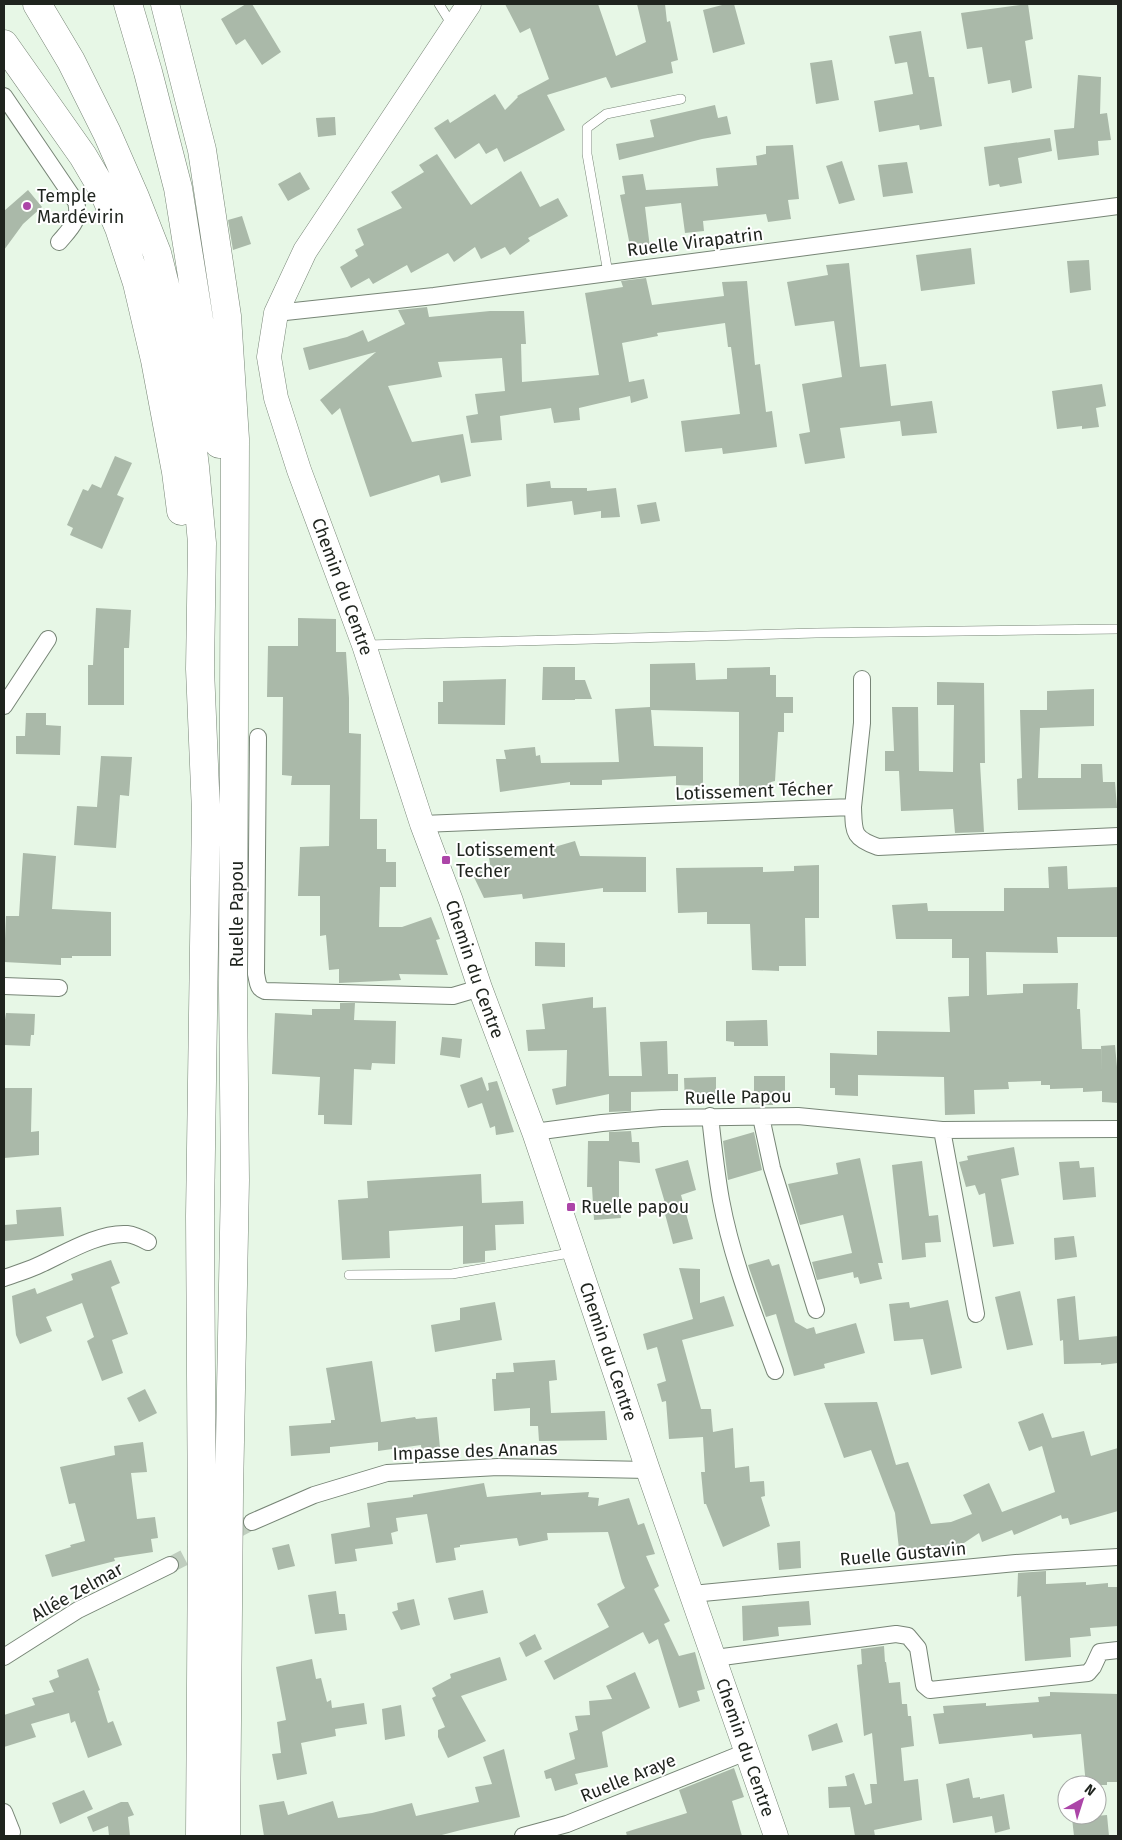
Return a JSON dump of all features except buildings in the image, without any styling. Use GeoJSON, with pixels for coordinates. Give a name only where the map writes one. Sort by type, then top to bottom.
{"type":"FeatureCollection","features":[{"type":"Feature","properties":{"kind":"highway"},"geometry":{"type":"LineString","coordinates":[[37,4],[71,61],[115,151],[157,253],[170,305],[185,384],[202,543],[200,669],[206,812],[200,1216],[202,1534],[200,1836]]}},
{"type":"Feature","properties":{"kind":"highway"},"geometry":{"type":"LineString","coordinates":[[128,4],[178,188],[234,532]]}},
{"type":"Feature","properties":{"kind":"highway"},"geometry":{"type":"LineString","coordinates":[[165,4],[202,150],[227,316],[235,439],[235,1180],[229,1494],[226,1836]]}},
{"type":"Feature","properties":{"kind":"highway"},"geometry":{"type":"LineString","coordinates":[[4,44],[82,156],[103,190],[119,228],[137,283],[155,360],[176,472],[200,669]]}},
{"type":"Feature","properties":{"kind":"street","name":"Chemin du Centre"},"geometry":{"type":"LineString","coordinates":[[469,4],[305,251],[276,313],[270,357],[276,398],[299,470],[364,645],[422,824],[451,901],[480,988],[534,1132],[648,1470],[776,1836]]}},
{"type":"Feature","properties":{"kind":"street"},"geometry":{"type":"LineString","coordinates":[[4,96],[76,202],[79,211],[76,220],[59,242]]}},
{"type":"Feature","properties":{"kind":"street","name":"Ruelle Virapatrin"},"geometry":{"type":"LineString","coordinates":[[276,313],[434,296],[1118,206]]}},
{"type":"Feature","properties":{"kind":"street"},"geometry":{"type":"LineString","coordinates":[[4,706],[48,639]]}},
{"type":"Feature","properties":{"kind":"street"},"geometry":{"type":"LineString","coordinates":[[854,807],[862,723],[862,678]]}},
{"type":"Feature","properties":{"kind":"street","name":"Ruelle Papou"},"geometry":{"type":"LineString","coordinates":[[258,737],[256,974],[258,986],[265,991],[453,996],[480,988]]}},
{"type":"Feature","properties":{"kind":"street","name":"Lotissement Técher"},"geometry":{"type":"LineString","coordinates":[[422,824],[854,807],[856,836],[864,842],[878,847],[1118,836]]}},
{"type":"Feature","properties":{"kind":"street"},"geometry":{"type":"LineString","coordinates":[[4,986],[58,988]]}},
{"type":"Feature","properties":{"kind":"street"},"geometry":{"type":"LineString","coordinates":[[710,1116],[721,1202],[739,1271],[775,1371]]}},
{"type":"Feature","properties":{"kind":"street","name":"Ruelle Papou"},"geometry":{"type":"LineString","coordinates":[[534,1132],[602,1123],[710,1116],[798,1116],[942,1130],[1118,1129]]}},
{"type":"Feature","properties":{"kind":"street"},"geometry":{"type":"LineString","coordinates":[[761,1117],[772,1168],[816,1310]]}},
{"type":"Feature","properties":{"kind":"street"},"geometry":{"type":"LineString","coordinates":[[942,1130],[976,1314]]}},
{"type":"Feature","properties":{"kind":"street"},"geometry":{"type":"LineString","coordinates":[[4,1278],[108,1236],[125,1234],[136,1236],[148,1242]]}},
{"type":"Feature","properties":{"kind":"street","name":"Impasse des Ananas"},"geometry":{"type":"LineString","coordinates":[[252,1522],[314,1496],[387,1473],[498,1467],[648,1470]]}},
{"type":"Feature","properties":{"kind":"street","name":"Ruelle Gustavin"},"geometry":{"type":"LineString","coordinates":[[692,1594],[1016,1563],[1118,1557]]}},
{"type":"Feature","properties":{"kind":"street","name":"Allée Zelmar"},"geometry":{"type":"LineString","coordinates":[[4,1656],[78,1610],[170,1565]]}},
{"type":"Feature","properties":{"kind":"street","name":"Chemin du Centre"},"geometry":{"type":"LineString","coordinates":[[715,1658],[896,1634],[908,1636],[918,1648],[924,1685],[930,1690],[1088,1673],[1100,1652],[1118,1650]]}},
{"type":"Feature","properties":{"kind":"street","name":"Ruelle Araye"},"geometry":{"type":"LineString","coordinates":[[522,1836],[567,1824],[746,1752]]}},
{"type":"Feature","properties":{"kind":"street"},"geometry":{"type":"LineString","coordinates":[[4,1812],[12,1832],[10,1836]]}},
{"type":"Feature","properties":{"kind":"lane"},"geometry":{"type":"LineString","coordinates":[[439,4],[453,27]]}},
{"type":"Feature","properties":{"kind":"lane"},"geometry":{"type":"LineString","coordinates":[[608,273],[587,154],[587,128],[606,114],[681,99]]}},
{"type":"Feature","properties":{"kind":"lane"},"geometry":{"type":"LineString","coordinates":[[364,645],[816,633],[1118,629]]}},
{"type":"Feature","properties":{"kind":"lane"},"geometry":{"type":"LineString","coordinates":[[349,1276],[452,1274],[575,1252]]}},
{"type":"Feature","properties":{"kind":"tunnel"},"geometry":{"type":"LineString","coordinates":[[170,1565],[252,1522]]}},
{"type":"Feature","properties":{"kind":"place","name":"Temple Mardévirin"},"geometry":{"type":"Point","coordinates":[27,206]}},
{"type":"Feature","properties":{"kind":"place","name":"Lotissement Techer"},"geometry":{"type":"Point","coordinates":[446,860]}},
{"type":"Feature","properties":{"kind":"place","name":"Ruelle papou"},"geometry":{"type":"Point","coordinates":[571,1207]}}]}
